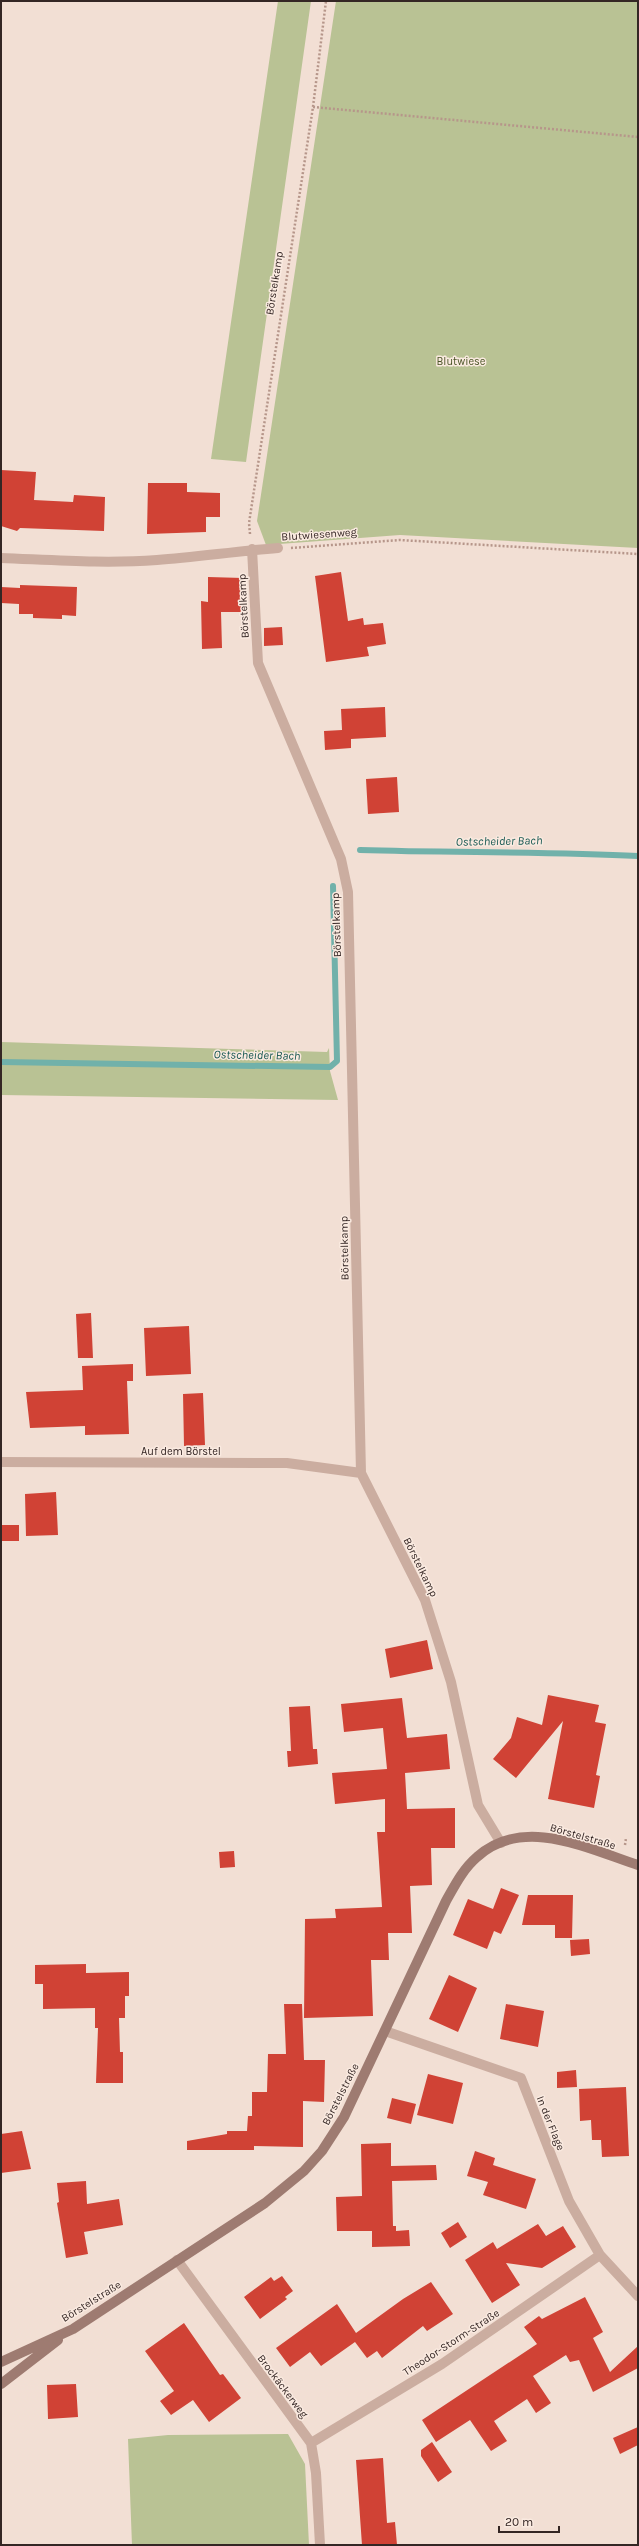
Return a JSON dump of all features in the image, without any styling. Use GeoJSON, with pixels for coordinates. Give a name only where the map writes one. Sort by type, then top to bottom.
{"type":"FeatureCollection","features":[{"type":"Feature","properties":{"kind":"street","name":"Blutwiesenweg"},"geometry":{"type":"LineString","coordinates":[[1,558],[74,561],[156,560],[252,549],[278,548]]}},
{"type":"Feature","properties":{"kind":"street","name":"Börstelkamp"},"geometry":{"type":"LineString","coordinates":[[252,549],[258,663],[341,859],[348,892],[361,1473],[425,1600],[451,1682],[478,1805],[501,1842]]}},
{"type":"Feature","properties":{"kind":"street","name":"Auf dem Börstel"},"geometry":{"type":"LineString","coordinates":[[1,1462],[287,1463],[361,1473]]}},
{"type":"Feature","properties":{"kind":"street","name":"Börstelstraße"},"geometry":{"type":"LineString","coordinates":[[1,2362],[73,2329],[286,2187],[322,2151],[344,2117],[446,1901],[462,1872],[478,1856],[501,1842],[528,1836],[553,1838],[638,1865]]}},
{"type":"Feature","properties":{"kind":"street","name":"In der Flage"},"geometry":{"type":"LineString","coordinates":[[384,2031],[521,2078],[569,2201],[600,2255],[638,2296]]}},
{"type":"Feature","properties":{"kind":"street","name":"Theodor-Storm-Straße"},"geometry":{"type":"LineString","coordinates":[[310,2443],[442,2364],[600,2255]]}},
{"type":"Feature","properties":{"kind":"street","name":"Brockäckerweg"},"geometry":{"type":"LineString","coordinates":[[177,2260],[310,2443],[316,2473],[320,2545]]}},
{"type":"Feature","properties":{"kind":"street"},"geometry":{"type":"LineString","coordinates":[[1,2384],[73,2329]]}},
{"type":"Feature","properties":{"kind":"path","name":"Börstelkamp"},"geometry":{"type":"LineString","coordinates":[[252,549],[248,523],[313,107],[326,1]]}},
{"type":"Feature","properties":{"kind":"path"},"geometry":{"type":"LineString","coordinates":[[313,107],[638,137]]}},
{"type":"Feature","properties":{"kind":"path","name":"Blutwiesenweg"},"geometry":{"type":"LineString","coordinates":[[278,548],[400,540],[638,554]]}},
{"type":"Feature","properties":{"kind":"green space"},"geometry":{"type":"Polygon","coordinates":[[[278,1],[311,1],[246,462],[211,459],[278,1]]]}},
{"type":"Feature","properties":{"kind":"green space","name":"Blutwiese"},"geometry":{"type":"Polygon","coordinates":[[[336,1],[638,1],[638,548],[400,535],[266,545],[257,521],[336,1]]]}},
{"type":"Feature","properties":{"kind":"green space"},"geometry":{"type":"Polygon","coordinates":[[[1,1042],[327,1052],[329,1048],[330,1071],[338,1100],[1,1095],[1,1042]]]}},
{"type":"Feature","properties":{"kind":"green space"},"geometry":{"type":"Polygon","coordinates":[[[288,2434],[305,2464],[309,2545],[132,2545],[128,2439],[168,2435],[288,2434]]]}},
{"type":"Feature","properties":{"kind":"building"},"geometry":{"type":"Polygon","coordinates":[[[1,470],[36,472],[34,500],[73,502],[74,495],[105,497],[104,531],[20,528],[17,531],[1,526],[1,470]]]}},
{"type":"Feature","properties":{"kind":"building"},"geometry":{"type":"Polygon","coordinates":[[[148,483],[187,483],[187,492],[220,493],[220,517],[206,517],[206,532],[147,534],[148,483]]]}},
{"type":"Feature","properties":{"kind":"building"},"geometry":{"type":"Polygon","coordinates":[[[341,572],[348,621],[363,618],[364,625],[383,623],[386,644],[367,647],[369,656],[326,662],[315,576],[341,572]]]}},
{"type":"Feature","properties":{"kind":"building"},"geometry":{"type":"Polygon","coordinates":[[[208,577],[243,578],[242,612],[221,612],[222,648],[202,649],[201,601],[208,602],[208,577]]]}},
{"type":"Feature","properties":{"kind":"building"},"geometry":{"type":"Polygon","coordinates":[[[20,585],[77,587],[76,616],[62,615],[62,619],[33,618],[33,614],[19,614],[19,604],[1,603],[1,587],[20,588],[20,585]]]}},
{"type":"Feature","properties":{"kind":"building"},"geometry":{"type":"Polygon","coordinates":[[[282,627],[283,645],[264,646],[264,628],[282,627]]]}},
{"type":"Feature","properties":{"kind":"building"},"geometry":{"type":"Polygon","coordinates":[[[385,707],[386,737],[351,739],[351,748],[325,750],[324,731],[342,730],[341,709],[385,707]]]}},
{"type":"Feature","properties":{"kind":"building"},"geometry":{"type":"Polygon","coordinates":[[[397,777],[399,812],[368,814],[366,779],[397,777]]]}},
{"type":"Feature","properties":{"kind":"building"},"geometry":{"type":"Polygon","coordinates":[[[91,1313],[93,1358],[78,1358],[76,1314],[91,1313]]]}},
{"type":"Feature","properties":{"kind":"building"},"geometry":{"type":"Polygon","coordinates":[[[189,1326],[191,1374],[146,1376],[144,1328],[189,1326]]]}},
{"type":"Feature","properties":{"kind":"building"},"geometry":{"type":"Polygon","coordinates":[[[133,1364],[133,1381],[127,1381],[129,1434],[85,1435],[85,1426],[30,1428],[26,1392],[83,1390],[82,1366],[133,1364]]]}},
{"type":"Feature","properties":{"kind":"building"},"geometry":{"type":"Polygon","coordinates":[[[203,1393],[205,1445],[184,1446],[183,1394],[203,1393]]]}},
{"type":"Feature","properties":{"kind":"building"},"geometry":{"type":"Polygon","coordinates":[[[56,1492],[58,1535],[26,1536],[25,1494],[56,1492]]]}},
{"type":"Feature","properties":{"kind":"building"},"geometry":{"type":"Polygon","coordinates":[[[1,1525],[19,1525],[19,1541],[1,1541],[1,1525]]]}},
{"type":"Feature","properties":{"kind":"building"},"geometry":{"type":"Polygon","coordinates":[[[427,1640],[433,1669],[390,1678],[385,1649],[427,1640]]]}},
{"type":"Feature","properties":{"kind":"building"},"geometry":{"type":"Polygon","coordinates":[[[548,1695],[599,1705],[595,1722],[606,1724],[596,1775],[600,1776],[594,1808],[548,1799],[563,1721],[516,1778],[493,1759],[511,1738],[517,1717],[542,1725],[548,1695]]]}},
{"type":"Feature","properties":{"kind":"building"},"geometry":{"type":"Polygon","coordinates":[[[402,1698],[407,1738],[447,1734],[450,1769],[405,1773],[407,1809],[455,1808],[455,1848],[431,1848],[432,1885],[410,1886],[412,1933],[388,1933],[389,1960],[371,1960],[373,2016],[304,2018],[305,1919],[336,1918],[335,1909],[382,1907],[377,1832],[385,1832],[385,1799],[335,1804],[332,1773],[387,1769],[383,1728],[344,1732],[341,1704],[402,1698]]]}},
{"type":"Feature","properties":{"kind":"building"},"geometry":{"type":"Polygon","coordinates":[[[310,1706],[313,1749],[317,1749],[318,1764],[288,1767],[287,1751],[291,1751],[289,1707],[310,1706]]]}},
{"type":"Feature","properties":{"kind":"building"},"geometry":{"type":"Polygon","coordinates":[[[234,1851],[235,1867],[220,1868],[219,1852],[234,1851]]]}},
{"type":"Feature","properties":{"kind":"building"},"geometry":{"type":"Polygon","coordinates":[[[501,1888],[519,1895],[501,1934],[494,1931],[487,1949],[453,1935],[468,1899],[493,1909],[501,1888]]]}},
{"type":"Feature","properties":{"kind":"building"},"geometry":{"type":"Polygon","coordinates":[[[528,1895],[573,1895],[572,1938],[555,1938],[555,1925],[522,1925],[528,1895]]]}},
{"type":"Feature","properties":{"kind":"building"},"geometry":{"type":"Polygon","coordinates":[[[589,1939],[590,1954],[571,1956],[570,1940],[589,1939]]]}},
{"type":"Feature","properties":{"kind":"building"},"geometry":{"type":"Polygon","coordinates":[[[86,1964],[86,1973],[129,1972],[129,1996],[125,1996],[125,2018],[119,2018],[120,2052],[123,2052],[123,2083],[96,2083],[98,2028],[95,2028],[95,2008],[43,2009],[43,1984],[35,1984],[35,1965],[86,1964]]]}},
{"type":"Feature","properties":{"kind":"building"},"geometry":{"type":"Polygon","coordinates":[[[449,1975],[477,1988],[458,2032],[429,2019],[449,1975]]]}},
{"type":"Feature","properties":{"kind":"building"},"geometry":{"type":"Polygon","coordinates":[[[284,2004],[302,2004],[304,2060],[325,2060],[324,2102],[303,2101],[303,2147],[254,2146],[254,2150],[187,2150],[187,2141],[227,2134],[227,2131],[247,2131],[248,2116],[252,2116],[252,2092],[267,2092],[268,2054],[286,2054],[284,2004]]]}},
{"type":"Feature","properties":{"kind":"building"},"geometry":{"type":"Polygon","coordinates":[[[506,2004],[544,2011],[538,2047],[500,2039],[506,2004]]]}},
{"type":"Feature","properties":{"kind":"building"},"geometry":{"type":"Polygon","coordinates":[[[576,2070],[577,2087],[557,2088],[557,2072],[576,2070]]]}},
{"type":"Feature","properties":{"kind":"building"},"geometry":{"type":"Polygon","coordinates":[[[428,2074],[463,2083],[453,2124],[417,2115],[428,2074]]]}},
{"type":"Feature","properties":{"kind":"building"},"geometry":{"type":"Polygon","coordinates":[[[626,2087],[629,2156],[602,2157],[601,2140],[592,2140],[591,2120],[580,2121],[579,2089],[626,2087]]]}},
{"type":"Feature","properties":{"kind":"building"},"geometry":{"type":"Polygon","coordinates":[[[392,2098],[416,2104],[411,2124],[387,2118],[392,2098]]]}},
{"type":"Feature","properties":{"kind":"building"},"geometry":{"type":"Polygon","coordinates":[[[22,2131],[31,2169],[1,2173],[1,2134],[22,2131]]]}},
{"type":"Feature","properties":{"kind":"building"},"geometry":{"type":"Polygon","coordinates":[[[391,2143],[391,2166],[436,2165],[437,2180],[392,2181],[393,2226],[396,2226],[396,2231],[409,2230],[410,2246],[372,2247],[372,2231],[337,2231],[336,2197],[362,2196],[361,2144],[391,2143]]]}},
{"type":"Feature","properties":{"kind":"building"},"geometry":{"type":"Polygon","coordinates":[[[475,2151],[495,2158],[493,2165],[536,2179],[526,2209],[483,2195],[488,2182],[467,2176],[475,2151]]]}},
{"type":"Feature","properties":{"kind":"building"},"geometry":{"type":"Polygon","coordinates":[[[86,2181],[87,2204],[119,2199],[123,2225],[84,2232],[88,2254],[66,2258],[57,2203],[59,2202],[57,2183],[86,2181]]]}},
{"type":"Feature","properties":{"kind":"building"},"geometry":{"type":"Polygon","coordinates":[[[458,2222],[467,2237],[450,2248],[441,2233],[458,2222]]]}},
{"type":"Feature","properties":{"kind":"building"},"geometry":{"type":"Polygon","coordinates":[[[538,2224],[546,2236],[563,2226],[576,2247],[542,2268],[506,2263],[520,2285],[492,2303],[465,2260],[493,2242],[497,2249],[538,2224]]]}},
{"type":"Feature","properties":{"kind":"building"},"geometry":{"type":"Polygon","coordinates":[[[282,2276],[293,2291],[285,2297],[287,2299],[260,2319],[244,2297],[271,2277],[274,2281],[282,2276]]]}},
{"type":"Feature","properties":{"kind":"building"},"geometry":{"type":"Polygon","coordinates":[[[431,2282],[453,2314],[427,2331],[423,2326],[382,2358],[377,2351],[367,2358],[355,2342],[321,2366],[310,2352],[290,2367],[276,2348],[337,2304],[356,2333],[403,2299],[431,2282]]]}},
{"type":"Feature","properties":{"kind":"building"},"geometry":{"type":"Polygon","coordinates":[[[585,2297],[603,2332],[593,2338],[610,2372],[638,2346],[638,2368],[593,2392],[579,2360],[570,2362],[566,2355],[533,2376],[551,2403],[536,2413],[527,2399],[494,2421],[507,2441],[491,2451],[470,2420],[436,2442],[422,2420],[537,2344],[524,2327],[539,2316],[542,2319],[585,2297]]]}},
{"type":"Feature","properties":{"kind":"building"},"geometry":{"type":"Polygon","coordinates":[[[184,2323],[220,2375],[223,2374],[241,2398],[209,2422],[193,2400],[171,2415],[160,2401],[174,2391],[145,2351],[184,2323]]]}},
{"type":"Feature","properties":{"kind":"building"},"geometry":{"type":"Polygon","coordinates":[[[76,2384],[78,2417],[48,2419],[47,2385],[76,2384]]]}},
{"type":"Feature","properties":{"kind":"building"},"geometry":{"type":"Polygon","coordinates":[[[638,2427],[638,2445],[620,2454],[613,2438],[638,2427]]]}},
{"type":"Feature","properties":{"kind":"building"},"geometry":{"type":"Polygon","coordinates":[[[432,2442],[452,2472],[438,2482],[421,2456],[421,2450],[432,2442]]]}},
{"type":"Feature","properties":{"kind":"building"},"geometry":{"type":"Polygon","coordinates":[[[383,2458],[387,2523],[395,2522],[397,2545],[362,2545],[356,2460],[383,2458]]]}},
{"type":"Feature","properties":{"kind":"waterway","name":"Ostscheider Bach"},"geometry":{"type":"LineString","coordinates":[[360,850],[568,853],[638,856]]}},
{"type":"Feature","properties":{"kind":"waterway","name":"Ostscheider Bach"},"geometry":{"type":"LineString","coordinates":[[1,1062],[330,1067],[337,1061],[333,886]]}}]}
